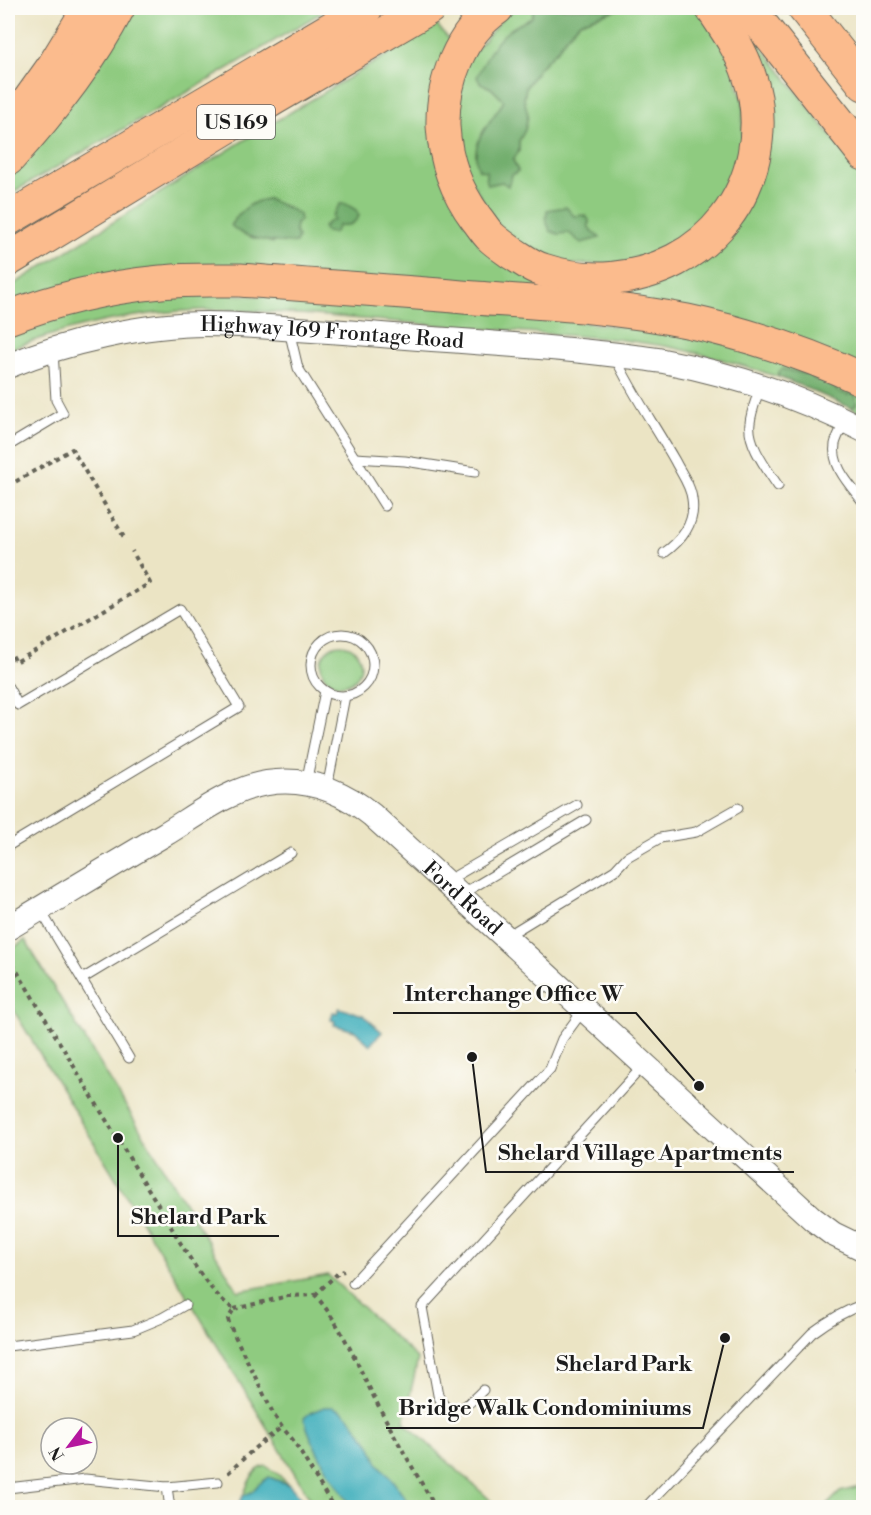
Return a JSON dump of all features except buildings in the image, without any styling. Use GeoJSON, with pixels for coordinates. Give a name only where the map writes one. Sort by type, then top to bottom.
{"type":"FeatureCollection","features":[{"type":"Feature","properties":{"kind":"highway"},"geometry":{"type":"LineString","coordinates":[[8,130],[53,67],[89,8]]}},
{"type":"Feature","properties":{"kind":"highway"},"geometry":{"type":"LineString","coordinates":[[8,159],[38,126],[80,72],[118,8]]}},
{"type":"Feature","properties":{"kind":"highway","name":"US 169"},"geometry":{"type":"LineString","coordinates":[[8,219],[366,8]]}},
{"type":"Feature","properties":{"kind":"highway","name":"US 169"},"geometry":{"type":"LineString","coordinates":[[8,260],[273,99],[429,8]]}},
{"type":"Feature","properties":{"kind":"highway"},"geometry":{"type":"LineString","coordinates":[[497,8],[486,15],[473,30],[448,79],[443,114],[444,138],[454,181],[471,212],[490,236],[523,260],[542,270],[565,276],[607,280],[646,273],[664,267],[692,249],[720,224],[731,210],[747,180],[756,144],[757,126],[753,89],[741,54],[712,8]]}},
{"type":"Feature","properties":{"kind":"highway"},"geometry":{"type":"LineString","coordinates":[[748,8],[864,154]]}},
{"type":"Feature","properties":{"kind":"highway"},"geometry":{"type":"LineString","coordinates":[[804,8],[864,84]]}},
{"type":"Feature","properties":{"kind":"highway"},"geometry":{"type":"LineString","coordinates":[[8,318],[54,302],[134,285],[194,280],[240,280],[547,303],[651,315],[688,321],[764,342],[839,368],[864,380]]}},
{"type":"Feature","properties":{"kind":"street","name":"Highway 169 Frontage Road"},"geometry":{"type":"LineString","coordinates":[[8,366],[101,337],[174,326],[205,324],[288,328],[576,350],[662,361],[728,376],[812,406],[854,426]]}},
{"type":"Feature","properties":{"kind":"street","name":"Ford Road"},"geometry":{"type":"LineString","coordinates":[[8,928],[247,788],[283,781],[316,786],[343,794],[358,804],[813,1219],[833,1234],[864,1249]]}},
{"type":"Feature","properties":{"kind":"lane"},"geometry":{"type":"LineString","coordinates":[[288,328],[298,368],[385,506]]}},
{"type":"Feature","properties":{"kind":"lane"},"geometry":{"type":"LineString","coordinates":[[8,446],[63,413],[56,400],[53,351]]}},
{"type":"Feature","properties":{"kind":"lane"},"geometry":{"type":"LineString","coordinates":[[615,355],[623,374],[692,496],[693,505],[689,525],[676,544],[664,553]]}},
{"type":"Feature","properties":{"kind":"lane"},"geometry":{"type":"LineString","coordinates":[[760,387],[749,432],[753,445],[778,486]]}},
{"type":"Feature","properties":{"kind":"lane"},"geometry":{"type":"LineString","coordinates":[[854,426],[835,444],[836,462],[844,478],[864,503]]}},
{"type":"Feature","properties":{"kind":"lane"},"geometry":{"type":"LineString","coordinates":[[355,458],[405,461],[476,472]]}},
{"type":"Feature","properties":{"kind":"lane"},"geometry":{"type":"LineString","coordinates":[[8,687],[18,705],[180,609],[239,707],[8,846]]}},
{"type":"Feature","properties":{"kind":"lane"},"geometry":{"type":"LineString","coordinates":[[333,635],[354,636],[369,650],[372,659],[369,680],[363,688],[345,696],[331,694],[318,685],[310,666],[316,646],[333,635]]}},
{"type":"Feature","properties":{"kind":"lane"},"geometry":{"type":"LineString","coordinates":[[316,786],[326,691]]}},
{"type":"Feature","properties":{"kind":"lane"},"geometry":{"type":"LineString","coordinates":[[316,786],[345,696]]}},
{"type":"Feature","properties":{"kind":"lane"},"geometry":{"type":"LineString","coordinates":[[452,889],[578,805]]}},
{"type":"Feature","properties":{"kind":"lane"},"geometry":{"type":"LineString","coordinates":[[505,937],[615,870],[627,857],[660,838],[696,832],[738,808]]}},
{"type":"Feature","properties":{"kind":"lane"},"geometry":{"type":"LineString","coordinates":[[452,889],[586,820]]}},
{"type":"Feature","properties":{"kind":"lane"},"geometry":{"type":"LineString","coordinates":[[82,979],[291,853]]}},
{"type":"Feature","properties":{"kind":"lane"},"geometry":{"type":"LineString","coordinates":[[39,909],[129,1058]]}},
{"type":"Feature","properties":{"kind":"lane"},"geometry":{"type":"LineString","coordinates":[[352,1283],[550,1069],[562,1039],[584,1009]]}},
{"type":"Feature","properties":{"kind":"lane"},"geometry":{"type":"LineString","coordinates":[[483,1390],[458,1411],[450,1410],[441,1402],[422,1307],[644,1065]]}},
{"type":"Feature","properties":{"kind":"lane"},"geometry":{"type":"LineString","coordinates":[[8,1346],[133,1330],[185,1305]]}},
{"type":"Feature","properties":{"kind":"lane"},"geometry":{"type":"LineString","coordinates":[[645,1508],[812,1333],[849,1310],[864,1305]]}},
{"type":"Feature","properties":{"kind":"lane"},"geometry":{"type":"LineString","coordinates":[[8,1488],[85,1479],[167,1487],[218,1482]]}},
{"type":"Feature","properties":{"kind":"lane"},"geometry":{"type":"LineString","coordinates":[[167,1487],[170,1508]]}},
{"type":"Feature","properties":{"kind":"path"},"geometry":{"type":"LineString","coordinates":[[8,486],[72,449],[125,539]]}},
{"type":"Feature","properties":{"kind":"path"},"geometry":{"type":"LineString","coordinates":[[8,648],[16,662],[150,582],[132,551]]}},
{"type":"Feature","properties":{"kind":"path"},"geometry":{"type":"LineString","coordinates":[[8,956],[197,1268],[218,1296],[234,1309]]}},
{"type":"Feature","properties":{"kind":"path"},"geometry":{"type":"LineString","coordinates":[[334,1508],[293,1440],[274,1415],[230,1326],[228,1318],[234,1309],[288,1296],[315,1295],[324,1305],[341,1334],[390,1428],[436,1508]]}},
{"type":"Feature","properties":{"kind":"path"},"geometry":{"type":"LineString","coordinates":[[218,1482],[282,1427]]}},
{"type":"Feature","properties":{"kind":"green space"},"geometry":{"type":"Polygon","coordinates":[[[130,8],[329,8],[8,195],[8,170],[130,8]]]}},
{"type":"Feature","properties":{"kind":"green space"},"geometry":{"type":"Polygon","coordinates":[[[517,8],[534,8],[532,17],[506,33],[480,83],[491,88],[505,101],[496,114],[486,178],[512,175],[518,171],[513,160],[519,151],[519,141],[525,130],[528,115],[524,99],[526,87],[539,68],[580,22],[621,8],[702,8],[725,42],[749,122],[720,210],[650,262],[557,265],[504,236],[455,154],[463,66],[505,15],[517,8]]]}},
{"type":"Feature","properties":{"kind":"green space"},"geometry":{"type":"Polygon","coordinates":[[[534,8],[621,8],[580,22],[539,68],[526,87],[524,99],[528,115],[525,130],[519,141],[519,151],[513,160],[518,171],[512,175],[508,186],[502,182],[488,185],[486,171],[479,170],[476,151],[482,133],[504,101],[491,88],[480,83],[477,77],[497,41],[532,17],[534,8]]]}},
{"type":"Feature","properties":{"kind":"green space"},"geometry":{"type":"Polygon","coordinates":[[[437,25],[454,45],[445,183],[573,286],[740,219],[745,25],[863,177],[863,370],[817,351],[328,279],[8,309],[8,288],[254,134],[437,25]],[[268,199],[261,201],[243,210],[231,224],[239,232],[273,243],[294,231],[296,224],[288,207],[268,199]]]}},
{"type":"Feature","properties":{"kind":"green space"},"geometry":{"type":"Polygon","coordinates":[[[268,199],[299,214],[300,221],[296,224],[295,231],[298,237],[296,243],[252,237],[236,230],[231,225],[246,208],[268,199]]]}},
{"type":"Feature","properties":{"kind":"green space"},"geometry":{"type":"Polygon","coordinates":[[[340,204],[346,204],[356,210],[359,216],[350,224],[339,225],[334,233],[326,232],[323,227],[334,220],[332,216],[340,204]]]}},
{"type":"Feature","properties":{"kind":"green space"},"geometry":{"type":"Polygon","coordinates":[[[566,207],[574,216],[585,215],[589,220],[589,228],[600,238],[581,243],[569,233],[558,234],[550,231],[546,220],[547,210],[566,207]]]}},
{"type":"Feature","properties":{"kind":"green space"},"geometry":{"type":"Polygon","coordinates":[[[169,291],[438,306],[703,336],[863,392],[863,414],[851,408],[856,405],[851,391],[848,395],[838,393],[829,383],[815,380],[810,375],[782,369],[778,377],[722,359],[669,347],[614,339],[270,312],[177,311],[128,317],[79,327],[8,350],[8,327],[169,291]]]}},
{"type":"Feature","properties":{"kind":"green space"},"geometry":{"type":"Polygon","coordinates":[[[782,369],[810,375],[815,380],[826,381],[839,393],[848,395],[851,390],[856,397],[856,405],[851,408],[778,377],[782,369]]]}},
{"type":"Feature","properties":{"kind":"green space"},"geometry":{"type":"Polygon","coordinates":[[[341,645],[349,646],[355,651],[360,657],[360,673],[355,679],[349,684],[341,685],[333,684],[327,679],[322,673],[321,665],[322,657],[327,651],[333,646],[341,645]]]}},
{"type":"Feature","properties":{"kind":"green space"},"geometry":{"type":"Polygon","coordinates":[[[25,940],[238,1291],[328,1275],[418,1359],[404,1422],[498,1507],[315,1507],[8,1001],[8,952],[25,940]]]}},
{"type":"Feature","properties":{"kind":"green space"},"geometry":{"type":"Polygon","coordinates":[[[266,1466],[289,1485],[269,1477],[252,1492],[243,1496],[257,1470],[266,1466]]]}},
{"type":"Feature","properties":{"kind":"green space"},"geometry":{"type":"Polygon","coordinates":[[[863,1486],[863,1507],[825,1507],[840,1492],[863,1486]]]}},
{"type":"Feature","properties":{"kind":"water"},"geometry":{"type":"Polygon","coordinates":[[[339,1008],[363,1015],[382,1032],[370,1045],[355,1031],[334,1025],[335,1021],[331,1020],[333,1012],[337,1013],[339,1008]]]}},
{"type":"Feature","properties":{"kind":"water"},"geometry":{"type":"Polygon","coordinates":[[[324,1407],[333,1407],[350,1418],[369,1443],[378,1463],[411,1507],[352,1507],[318,1453],[304,1418],[324,1407]]]}},
{"type":"Feature","properties":{"kind":"water"},"geometry":{"type":"Polygon","coordinates":[[[269,1477],[289,1485],[310,1507],[238,1507],[243,1496],[252,1492],[269,1477]]]}},
{"type":"Feature","properties":{"kind":"place","name":"Shelard Village Apartments"},"geometry":{"type":"Point","coordinates":[472,1057]}},
{"type":"Feature","properties":{"kind":"place","name":"Interchange Office W"},"geometry":{"type":"Point","coordinates":[699,1086]}},
{"type":"Feature","properties":{"kind":"place","name":"Shelard Park"},"geometry":{"type":"Point","coordinates":[118,1138]}},
{"type":"Feature","properties":{"kind":"place","name":"Bridge Walk Condominiums"},"geometry":{"type":"Point","coordinates":[725,1338]}},
{"type":"Feature","properties":{"kind":"district","name":"Shelard Park"},"geometry":{"type":"Point","coordinates":[624,1363]}}]}
